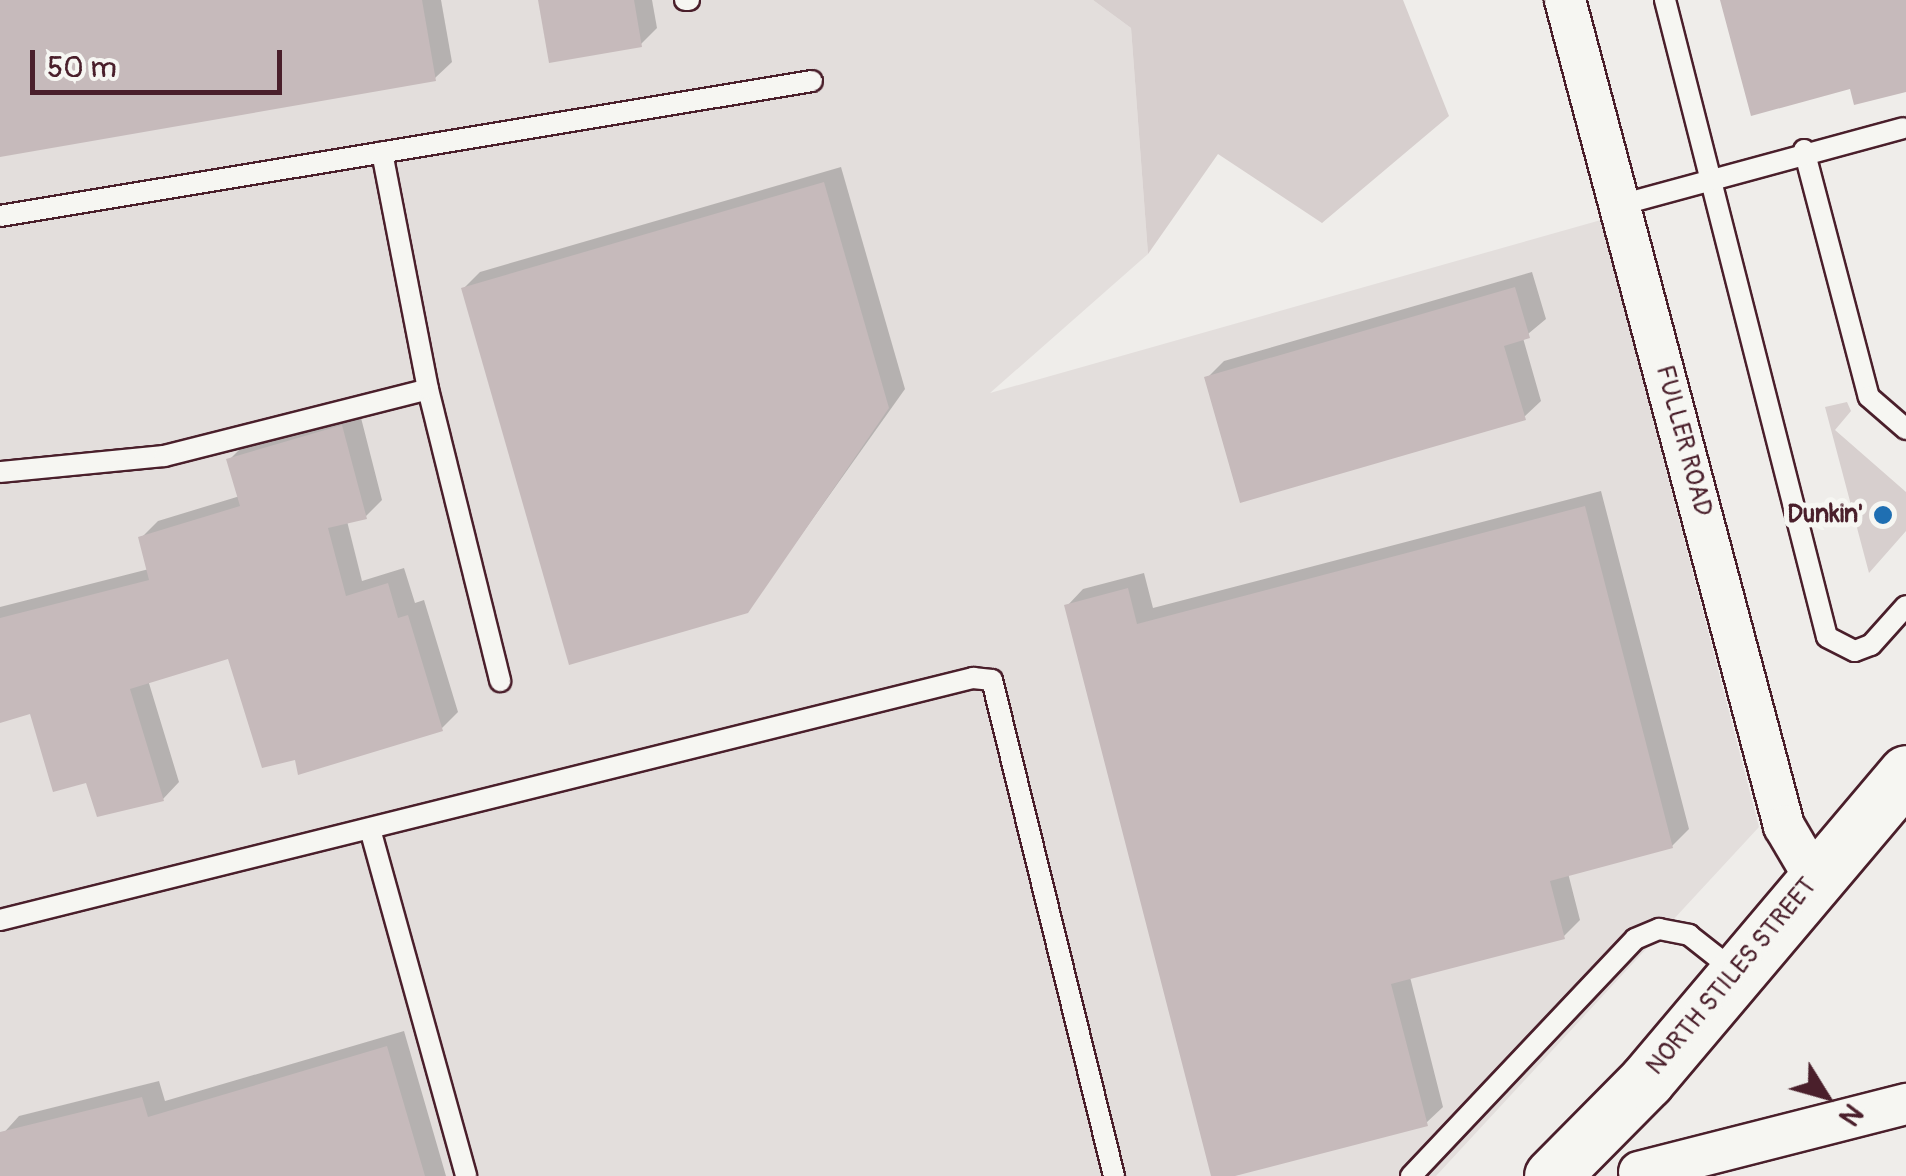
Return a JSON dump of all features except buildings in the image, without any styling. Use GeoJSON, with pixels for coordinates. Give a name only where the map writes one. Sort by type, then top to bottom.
{"type":"FeatureCollection","features":[{"type":"Feature","properties":{"kind":"main road","name":"NORTH STILES STREET"},"geometry":{"type":"LineString","coordinates":[[1552,1176],[1738,973],[1814,876],[1906,773]]}},
{"type":"Feature","properties":{"kind":"street","name":"FULLER ROAD"},"geometry":{"type":"LineString","coordinates":[[1565,0],[1784,826],[1814,876]]}},
{"type":"Feature","properties":{"kind":"street"},"geometry":{"type":"LineString","coordinates":[[1598,1126],[1640,1174],[1906,1104]]}},
{"type":"Feature","properties":{"kind":"lane"},"geometry":{"type":"LineString","coordinates":[[1666,0],[1714,174],[1827,637],[1855,651],[1871,645],[1906,606]]}},
{"type":"Feature","properties":{"kind":"lane"},"geometry":{"type":"LineString","coordinates":[[0,216],[812,81]]}},
{"type":"Feature","properties":{"kind":"lane"},"geometry":{"type":"LineString","coordinates":[[1620,204],[1804,150],[1905,131]]}},
{"type":"Feature","properties":{"kind":"lane"},"geometry":{"type":"LineString","coordinates":[[1804,150],[1869,397],[1906,429]]}},
{"type":"Feature","properties":{"kind":"lane"},"geometry":{"type":"LineString","coordinates":[[382,152],[428,389],[500,680]]}},
{"type":"Feature","properties":{"kind":"lane"},"geometry":{"type":"LineString","coordinates":[[0,472],[164,456],[428,389]]}},
{"type":"Feature","properties":{"kind":"lane"},"geometry":{"type":"LineString","coordinates":[[0,920],[973,678],[992,680],[1114,1176]]}},
{"type":"Feature","properties":{"kind":"lane"},"geometry":{"type":"LineString","coordinates":[[370,829],[466,1176]]}},
{"type":"Feature","properties":{"kind":"lane"},"geometry":{"type":"LineString","coordinates":[[1411,1176],[1635,939],[1660,929],[1689,935],[1738,973]]}},
{"type":"Feature","properties":{"kind":"shaded area"},"geometry":{"type":"Polygon","coordinates":[[[0,0],[1093,0],[1131,28],[1148,254],[990,393],[1601,220],[1759,827],[1436,1176],[0,1176],[0,0]]]}},
{"type":"Feature","properties":{"kind":"shaded area"},"geometry":{"type":"Polygon","coordinates":[[[1093,0],[1403,0],[1449,116],[1322,223],[1218,154],[1148,254],[1131,28],[1093,0]]]}},
{"type":"Feature","properties":{"kind":"shaded area"},"geometry":{"type":"Polygon","coordinates":[[[1847,402],[1851,411],[1835,430],[1906,492],[1906,531],[1869,573],[1825,407],[1847,402]]]}},
{"type":"Feature","properties":{"kind":"place","name":"Dunkin'"},"geometry":{"type":"Point","coordinates":[1883,515]}}]}
